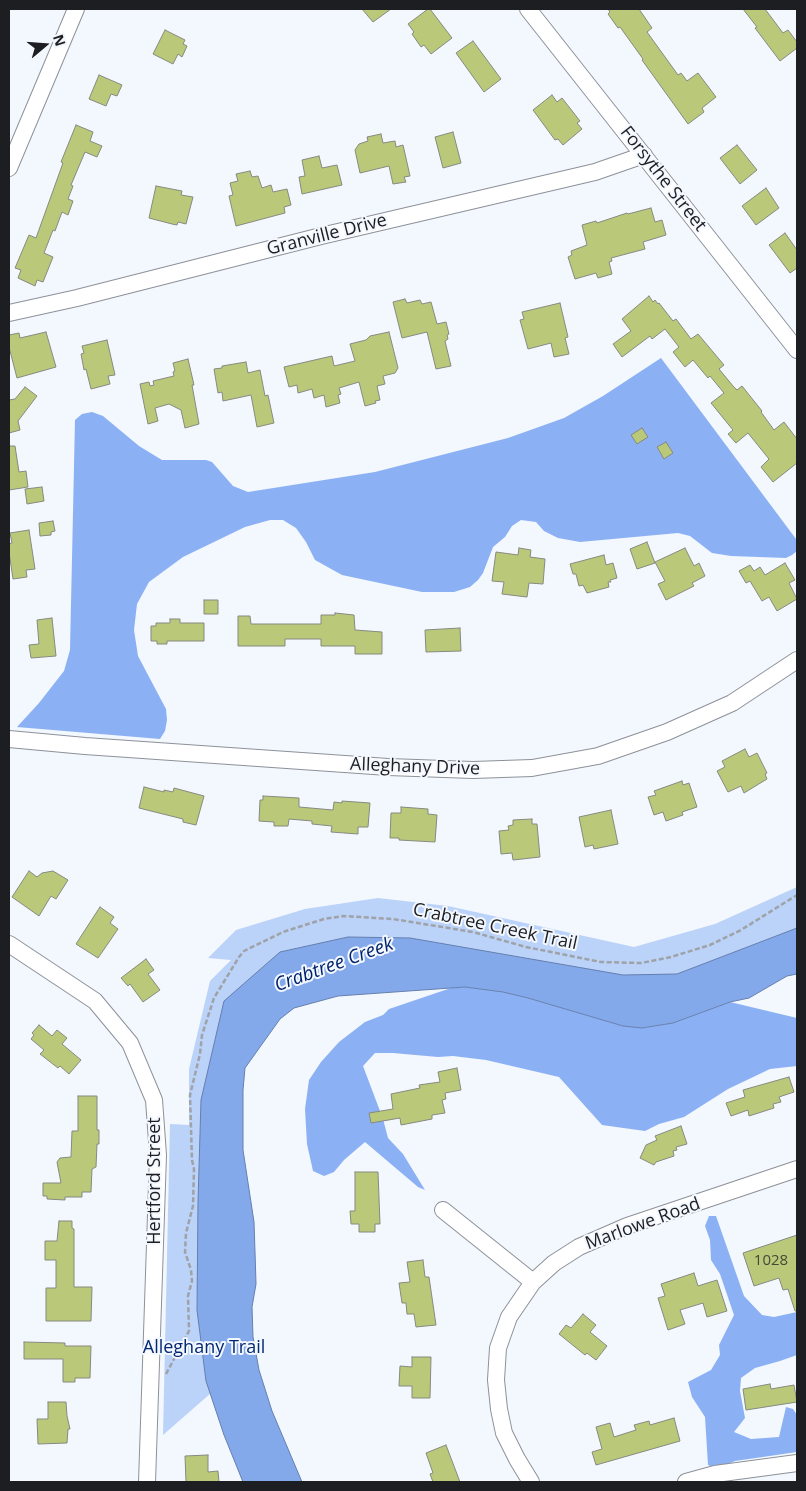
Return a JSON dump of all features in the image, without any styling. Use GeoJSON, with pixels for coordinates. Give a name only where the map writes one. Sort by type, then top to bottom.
{"type":"FeatureCollection","features":[{"type":"Feature","properties":{"kind":"street"},"geometry":{"type":"LineString","coordinates":[[9,168],[76,9]]}},
{"type":"Feature","properties":{"kind":"street","name":"Forsythe Street"},"geometry":{"type":"LineString","coordinates":[[528,9],[797,350]]}},
{"type":"Feature","properties":{"kind":"street","name":"Granville Drive"},"geometry":{"type":"LineString","coordinates":[[9,313],[77,298],[322,236],[595,172],[644,155]]}},
{"type":"Feature","properties":{"kind":"street","name":"Alleghany Drive"},"geometry":{"type":"LineString","coordinates":[[9,739],[93,747],[388,767],[473,770],[532,768],[598,756],[667,732],[732,703],[797,660]]}},
{"type":"Feature","properties":{"kind":"street","name":"Hertford Street"},"geometry":{"type":"LineString","coordinates":[[9,944],[95,1001],[130,1043],[154,1100],[158,1155],[147,1482]]}},
{"type":"Feature","properties":{"kind":"street","name":"Marlowe Road"},"geometry":{"type":"LineString","coordinates":[[531,1482],[504,1433],[499,1410],[496,1380],[498,1348],[509,1316],[533,1282],[554,1263],[579,1247],[627,1226],[797,1169]]}},
{"type":"Feature","properties":{"kind":"street"},"geometry":{"type":"LineString","coordinates":[[443,1210],[533,1282]]}},
{"type":"Feature","properties":{"kind":"street"},"geometry":{"type":"LineString","coordinates":[[686,1482],[715,1474],[797,1463]]}},
{"type":"Feature","properties":{"kind":"path","name":"Crabtree Creek Trail"},"geometry":{"type":"LineString","coordinates":[[164,1378],[189,1330],[188,1296],[192,1281],[191,1270],[185,1252],[186,1233],[193,1206],[194,1170],[191,1146],[190,1095],[200,1054],[202,1035],[214,998],[244,951],[284,932],[324,919],[343,916],[393,919],[473,932],[526,947],[601,962],[641,963],[672,957],[710,946],[741,930],[797,895]]}},
{"type":"Feature","properties":{"kind":"green space","name":"Alleghany Trail"},"geometry":{"type":"Polygon","coordinates":[[[797,887],[797,950],[730,979],[440,969],[267,1000],[229,1076],[243,1365],[163,1435],[170,1124],[189,1125],[189,1069],[210,981],[231,960],[208,958],[236,930],[305,909],[378,898],[448,906],[634,947],[715,924],[797,887]]]}},
{"type":"Feature","properties":{"kind":"shaded area"},"geometry":{"type":"Polygon","coordinates":[[[661,358],[796,539],[797,551],[792,555],[786,558],[731,556],[712,553],[690,536],[678,533],[580,542],[558,538],[544,531],[536,522],[521,520],[512,526],[505,537],[493,547],[483,573],[470,587],[454,592],[422,592],[342,575],[315,560],[296,528],[283,520],[270,520],[245,527],[183,557],[149,582],[137,604],[134,630],[138,656],[166,709],[165,731],[160,739],[17,727],[64,671],[70,650],[75,420],[82,414],[92,412],[103,416],[139,446],[162,460],[206,460],[212,462],[233,486],[248,492],[375,472],[508,438],[564,418],[603,396],[661,358]]]}},
{"type":"Feature","properties":{"kind":"shaded area"},"geometry":{"type":"Polygon","coordinates":[[[465,987],[503,992],[623,1026],[643,1028],[673,1023],[730,1002],[797,1018],[797,1066],[770,1069],[728,1089],[684,1117],[659,1124],[645,1131],[602,1125],[559,1077],[486,1060],[453,1056],[438,1057],[375,1053],[363,1066],[383,1119],[388,1138],[403,1154],[425,1190],[418,1187],[365,1142],[344,1160],[334,1172],[324,1176],[313,1171],[307,1144],[305,1109],[309,1080],[321,1062],[339,1042],[365,1022],[383,1015],[389,1009],[451,988],[465,987]]]}},
{"type":"Feature","properties":{"kind":"shaded area"},"geometry":{"type":"Polygon","coordinates":[[[709,1216],[716,1216],[744,1296],[762,1315],[774,1317],[797,1312],[797,1355],[755,1368],[741,1378],[740,1391],[745,1418],[734,1432],[751,1439],[779,1437],[786,1407],[793,1409],[797,1415],[797,1452],[735,1461],[717,1469],[708,1465],[705,1417],[692,1397],[688,1382],[711,1370],[720,1355],[719,1345],[734,1315],[720,1274],[711,1260],[710,1240],[705,1226],[709,1216]]]}},
{"type":"Feature","properties":{"kind":"water","name":"Crabtree Creek"},"geometry":{"type":"Polygon","coordinates":[[[797,928],[797,974],[787,976],[749,998],[730,1002],[673,1023],[642,1028],[623,1026],[528,998],[503,992],[465,987],[338,996],[294,1008],[280,1019],[245,1068],[243,1150],[254,1222],[256,1284],[252,1307],[253,1337],[259,1370],[272,1411],[302,1482],[243,1482],[224,1435],[206,1381],[197,1310],[201,1100],[224,1001],[280,952],[348,937],[410,938],[623,975],[677,974],[797,928]]]}},
{"type":"Feature","properties":{"kind":"building"},"geometry":{"type":"Polygon","coordinates":[[[362,9],[391,9],[373,22],[362,9]]]}},
{"type":"Feature","properties":{"kind":"building"},"geometry":{"type":"Polygon","coordinates":[[[430,9],[452,38],[431,54],[424,45],[421,47],[408,24],[430,9]]]}},
{"type":"Feature","properties":{"kind":"building"},"geometry":{"type":"Polygon","coordinates":[[[608,9],[639,9],[652,28],[647,32],[678,75],[681,73],[687,81],[698,73],[716,97],[702,108],[704,112],[688,124],[620,27],[618,28],[608,14],[610,12],[608,9]]]}},
{"type":"Feature","properties":{"kind":"building"},"geometry":{"type":"Polygon","coordinates":[[[743,9],[765,9],[783,33],[788,30],[797,42],[797,48],[780,61],[743,9]]]}},
{"type":"Feature","properties":{"kind":"building"},"geometry":{"type":"Polygon","coordinates":[[[165,30],[185,40],[183,44],[187,46],[182,57],[178,54],[173,64],[153,54],[165,30]]]}},
{"type":"Feature","properties":{"kind":"building"},"geometry":{"type":"Polygon","coordinates":[[[473,41],[501,79],[484,92],[456,53],[473,41]]]}},
{"type":"Feature","properties":{"kind":"building"},"geometry":{"type":"Polygon","coordinates":[[[99,75],[122,85],[117,96],[111,94],[106,106],[89,99],[99,75]]]}},
{"type":"Feature","properties":{"kind":"building"},"geometry":{"type":"Polygon","coordinates":[[[552,95],[557,102],[562,98],[580,121],[577,123],[582,129],[563,145],[558,139],[555,140],[533,110],[552,95]]]}},
{"type":"Feature","properties":{"kind":"building"},"geometry":{"type":"Polygon","coordinates":[[[76,125],[93,132],[90,141],[102,146],[97,157],[85,152],[71,185],[73,186],[68,199],[73,201],[68,215],[62,212],[44,253],[53,257],[43,282],[37,280],[35,286],[18,278],[21,270],[15,268],[29,235],[36,238],[63,163],[61,162],[76,125]]]}},
{"type":"Feature","properties":{"kind":"building"},"geometry":{"type":"Polygon","coordinates":[[[453,132],[461,163],[443,168],[435,137],[453,132]]]}},
{"type":"Feature","properties":{"kind":"building"},"geometry":{"type":"Polygon","coordinates":[[[381,134],[383,143],[395,141],[396,147],[403,145],[410,176],[404,177],[406,182],[393,184],[389,166],[360,173],[355,150],[359,144],[368,141],[367,137],[381,134]]]}},
{"type":"Feature","properties":{"kind":"building"},"geometry":{"type":"Polygon","coordinates":[[[737,145],[757,170],[740,184],[720,158],[737,145]]]}},
{"type":"Feature","properties":{"kind":"building"},"geometry":{"type":"Polygon","coordinates":[[[319,156],[322,168],[337,165],[342,185],[302,194],[299,177],[305,176],[302,160],[319,156]]]}},
{"type":"Feature","properties":{"kind":"building"},"geometry":{"type":"Polygon","coordinates":[[[250,171],[252,177],[258,176],[262,188],[271,185],[273,192],[287,189],[291,205],[284,207],[285,213],[236,226],[229,196],[233,195],[230,183],[238,181],[236,174],[250,171]]]}},
{"type":"Feature","properties":{"kind":"building"},"geometry":{"type":"Polygon","coordinates":[[[156,186],[182,191],[181,195],[193,197],[186,224],[178,222],[177,225],[149,218],[156,186]]]}},
{"type":"Feature","properties":{"kind":"building"},"geometry":{"type":"Polygon","coordinates":[[[766,188],[779,208],[756,225],[742,206],[766,188]]]}},
{"type":"Feature","properties":{"kind":"building"},"geometry":{"type":"Polygon","coordinates":[[[651,208],[655,222],[662,220],[666,235],[643,242],[645,249],[611,258],[612,261],[609,262],[612,274],[598,278],[596,273],[575,279],[568,257],[572,255],[571,251],[587,245],[582,225],[596,221],[597,223],[627,213],[651,208]]]}},
{"type":"Feature","properties":{"kind":"building"},"geometry":{"type":"Polygon","coordinates":[[[785,233],[797,250],[797,268],[790,273],[769,245],[785,233]]]}},
{"type":"Feature","properties":{"kind":"building"},"geometry":{"type":"Polygon","coordinates":[[[649,296],[653,302],[655,300],[659,303],[673,321],[676,319],[691,339],[698,334],[724,365],[719,369],[737,390],[742,386],[774,430],[784,422],[797,439],[797,463],[773,482],[761,467],[769,459],[748,433],[736,443],[728,434],[733,430],[711,403],[724,393],[693,360],[685,367],[673,352],[679,347],[665,329],[652,339],[650,336],[622,357],[613,344],[631,331],[622,319],[649,296]]]}},
{"type":"Feature","properties":{"kind":"building"},"geometry":{"type":"Polygon","coordinates":[[[405,299],[407,303],[420,300],[422,304],[431,302],[437,324],[446,322],[449,334],[447,335],[448,339],[445,341],[451,366],[436,369],[427,332],[402,338],[393,302],[405,299]]]}},
{"type":"Feature","properties":{"kind":"building"},"geometry":{"type":"Polygon","coordinates":[[[560,303],[568,337],[565,338],[569,354],[554,357],[551,343],[528,349],[520,320],[524,319],[522,312],[560,303]]]}},
{"type":"Feature","properties":{"kind":"building"},"geometry":{"type":"Polygon","coordinates":[[[46,332],[56,367],[17,378],[9,347],[9,335],[19,333],[20,338],[46,332]]]}},
{"type":"Feature","properties":{"kind":"building"},"geometry":{"type":"Polygon","coordinates":[[[389,332],[398,368],[395,373],[383,376],[385,384],[377,386],[380,400],[375,401],[376,403],[365,406],[359,382],[339,388],[341,394],[338,395],[340,403],[326,407],[324,395],[314,398],[312,389],[298,393],[297,385],[289,387],[284,367],[332,356],[334,366],[355,361],[350,344],[366,340],[370,336],[389,332]]]}},
{"type":"Feature","properties":{"kind":"building"},"geometry":{"type":"Polygon","coordinates":[[[107,340],[115,375],[108,376],[110,384],[91,389],[86,369],[84,370],[81,354],[84,353],[82,346],[107,340]]]}},
{"type":"Feature","properties":{"kind":"building"},"geometry":{"type":"Polygon","coordinates":[[[188,359],[194,385],[192,385],[199,424],[185,428],[181,410],[169,404],[155,408],[158,421],[148,424],[140,384],[149,382],[150,386],[154,385],[153,381],[174,376],[173,363],[188,359]]]}},
{"type":"Feature","properties":{"kind":"building"},"geometry":{"type":"Polygon","coordinates":[[[246,362],[248,373],[260,370],[265,396],[268,395],[274,423],[257,427],[251,395],[223,401],[222,392],[218,393],[214,369],[246,362]]]}},
{"type":"Feature","properties":{"kind":"building"},"geometry":{"type":"Polygon","coordinates":[[[25,387],[37,396],[18,421],[20,430],[9,433],[9,400],[15,399],[25,387]]]}},
{"type":"Feature","properties":{"kind":"building"},"geometry":{"type":"Polygon","coordinates":[[[642,428],[648,437],[637,444],[631,435],[642,428]]]}},
{"type":"Feature","properties":{"kind":"building"},"geometry":{"type":"Polygon","coordinates":[[[666,442],[673,453],[664,459],[657,447],[666,442]]]}},
{"type":"Feature","properties":{"kind":"building"},"geometry":{"type":"Polygon","coordinates":[[[9,446],[15,446],[19,472],[26,471],[28,487],[9,490],[9,446]]]}},
{"type":"Feature","properties":{"kind":"building"},"geometry":{"type":"Polygon","coordinates":[[[42,487],[44,501],[27,504],[25,489],[42,487]]]}},
{"type":"Feature","properties":{"kind":"building"},"geometry":{"type":"Polygon","coordinates":[[[53,521],[55,531],[51,532],[51,535],[40,536],[39,523],[53,521]]]}},
{"type":"Feature","properties":{"kind":"building"},"geometry":{"type":"Polygon","coordinates":[[[29,530],[35,569],[26,570],[27,577],[13,579],[9,552],[9,544],[12,543],[10,533],[29,530]]]}},
{"type":"Feature","properties":{"kind":"building"},"geometry":{"type":"Polygon","coordinates":[[[647,542],[655,563],[637,569],[630,549],[647,542]]]}},
{"type":"Feature","properties":{"kind":"building"},"geometry":{"type":"Polygon","coordinates":[[[519,548],[531,550],[530,557],[545,559],[543,584],[529,583],[527,597],[502,594],[504,582],[492,581],[496,552],[518,555],[519,548]]]}},
{"type":"Feature","properties":{"kind":"building"},"geometry":{"type":"Polygon","coordinates":[[[685,548],[694,566],[699,563],[705,576],[692,583],[694,586],[666,600],[658,584],[665,581],[655,562],[685,548]]]}},
{"type":"Feature","properties":{"kind":"building"},"geometry":{"type":"Polygon","coordinates":[[[604,555],[606,565],[613,563],[617,578],[608,582],[609,587],[587,593],[583,585],[579,586],[576,574],[573,574],[570,564],[604,555]]]}},
{"type":"Feature","properties":{"kind":"building"},"geometry":{"type":"Polygon","coordinates":[[[785,563],[795,580],[789,583],[797,599],[777,611],[769,597],[762,601],[750,581],[746,583],[739,571],[750,565],[754,571],[760,567],[765,575],[785,563]]]}},
{"type":"Feature","properties":{"kind":"building"},"geometry":{"type":"Polygon","coordinates":[[[204,600],[218,600],[218,614],[204,614],[204,600]]]}},
{"type":"Feature","properties":{"kind":"building"},"geometry":{"type":"Polygon","coordinates":[[[335,613],[354,615],[355,630],[382,632],[382,654],[355,654],[355,646],[321,646],[321,639],[285,639],[285,646],[238,646],[238,616],[250,616],[251,624],[321,624],[321,615],[335,615],[335,613]]]}},
{"type":"Feature","properties":{"kind":"building"},"geometry":{"type":"Polygon","coordinates":[[[52,618],[56,656],[31,658],[29,645],[39,644],[37,620],[52,618]]]}},
{"type":"Feature","properties":{"kind":"building"},"geometry":{"type":"Polygon","coordinates":[[[170,619],[180,619],[180,623],[204,623],[204,641],[167,641],[167,644],[157,644],[157,641],[151,641],[151,626],[156,626],[156,623],[170,623],[170,619]]]}},
{"type":"Feature","properties":{"kind":"building"},"geometry":{"type":"Polygon","coordinates":[[[460,628],[461,651],[426,652],[425,630],[460,628]]]}},
{"type":"Feature","properties":{"kind":"building"},"geometry":{"type":"Polygon","coordinates":[[[745,749],[749,757],[757,753],[767,773],[765,774],[767,779],[744,793],[741,786],[728,792],[717,771],[725,767],[722,761],[745,749]]]}},
{"type":"Feature","properties":{"kind":"building"},"geometry":{"type":"Polygon","coordinates":[[[682,781],[683,785],[689,783],[697,807],[682,812],[683,815],[666,821],[663,812],[654,815],[648,797],[656,795],[654,791],[682,781]]]}},
{"type":"Feature","properties":{"kind":"building"},"geometry":{"type":"Polygon","coordinates":[[[144,787],[164,792],[164,790],[173,792],[174,788],[204,796],[196,825],[183,822],[183,819],[139,808],[144,787]]]}},
{"type":"Feature","properties":{"kind":"building"},"geometry":{"type":"Polygon","coordinates":[[[263,796],[299,798],[299,807],[333,810],[334,802],[370,803],[368,827],[358,827],[358,834],[331,832],[332,826],[312,824],[312,821],[289,819],[288,826],[274,826],[274,822],[259,821],[260,800],[263,800],[263,796]]]}},
{"type":"Feature","properties":{"kind":"building"},"geometry":{"type":"Polygon","coordinates":[[[401,807],[428,809],[428,814],[437,815],[435,842],[390,838],[391,813],[401,813],[401,807]]]}},
{"type":"Feature","properties":{"kind":"building"},"geometry":{"type":"Polygon","coordinates":[[[611,810],[618,844],[594,849],[593,845],[585,847],[579,817],[611,810]]]}},
{"type":"Feature","properties":{"kind":"building"},"geometry":{"type":"Polygon","coordinates":[[[532,819],[532,824],[537,824],[540,857],[513,860],[512,853],[501,854],[499,831],[509,830],[508,826],[513,825],[513,820],[532,819]]]}},
{"type":"Feature","properties":{"kind":"building"},"geometry":{"type":"Polygon","coordinates":[[[29,871],[37,877],[42,873],[53,871],[68,880],[56,899],[51,896],[39,916],[12,897],[29,871]]]}},
{"type":"Feature","properties":{"kind":"building"},"geometry":{"type":"Polygon","coordinates":[[[100,907],[114,917],[110,923],[118,929],[98,958],[76,944],[100,907]]]}},
{"type":"Feature","properties":{"kind":"building"},"geometry":{"type":"Polygon","coordinates":[[[146,959],[154,970],[148,974],[160,990],[143,1002],[130,984],[128,986],[121,978],[146,959]]]}},
{"type":"Feature","properties":{"kind":"building"},"geometry":{"type":"Polygon","coordinates":[[[39,1025],[52,1036],[57,1030],[67,1038],[62,1044],[81,1060],[69,1074],[40,1054],[44,1050],[31,1039],[34,1035],[32,1033],[39,1025]]]}},
{"type":"Feature","properties":{"kind":"building"},"geometry":{"type":"Polygon","coordinates":[[[457,1068],[461,1090],[445,1093],[446,1099],[442,1100],[445,1113],[432,1115],[432,1119],[401,1125],[400,1118],[371,1123],[369,1113],[393,1109],[391,1094],[420,1088],[419,1085],[440,1082],[438,1072],[457,1068]]]}},
{"type":"Feature","properties":{"kind":"building"},"geometry":{"type":"Polygon","coordinates":[[[789,1077],[794,1092],[779,1097],[781,1102],[773,1104],[774,1108],[749,1116],[748,1110],[731,1116],[726,1103],[745,1097],[743,1090],[789,1077]]]}},
{"type":"Feature","properties":{"kind":"building"},"geometry":{"type":"Polygon","coordinates":[[[78,1096],[97,1096],[99,1144],[97,1144],[96,1167],[92,1169],[91,1192],[82,1192],[82,1197],[65,1197],[65,1200],[47,1199],[47,1196],[43,1196],[43,1183],[61,1183],[57,1162],[60,1158],[71,1157],[72,1131],[78,1131],[78,1096]]]}},
{"type":"Feature","properties":{"kind":"building"},"geometry":{"type":"Polygon","coordinates":[[[681,1126],[687,1144],[676,1147],[677,1150],[673,1151],[674,1156],[656,1162],[654,1165],[640,1158],[646,1145],[657,1140],[655,1136],[681,1126]]]}},
{"type":"Feature","properties":{"kind":"building"},"geometry":{"type":"Polygon","coordinates":[[[355,1172],[378,1172],[380,1224],[375,1224],[375,1232],[359,1232],[359,1224],[351,1224],[350,1211],[355,1211],[355,1172]]]}},
{"type":"Feature","properties":{"kind":"building"},"geometry":{"type":"Polygon","coordinates":[[[59,1221],[72,1221],[72,1228],[74,1229],[74,1287],[92,1287],[91,1321],[46,1321],[46,1288],[56,1288],[56,1260],[45,1260],[45,1241],[57,1241],[59,1221]]]}},
{"type":"Feature","properties":{"kind":"building"},"geometry":{"type":"Polygon","coordinates":[[[797,1235],[797,1311],[795,1311],[788,1289],[783,1290],[779,1278],[754,1286],[743,1253],[797,1235]]]}},
{"type":"Feature","properties":{"kind":"building"},"geometry":{"type":"Polygon","coordinates":[[[423,1260],[425,1277],[429,1277],[436,1325],[416,1327],[414,1314],[407,1314],[406,1303],[402,1303],[399,1283],[410,1282],[407,1262],[423,1260]]]}},
{"type":"Feature","properties":{"kind":"building"},"geometry":{"type":"Polygon","coordinates":[[[694,1273],[698,1286],[717,1280],[727,1311],[707,1317],[703,1303],[680,1310],[685,1324],[668,1330],[658,1298],[665,1296],[661,1284],[694,1273]]]}},
{"type":"Feature","properties":{"kind":"building"},"geometry":{"type":"Polygon","coordinates":[[[583,1314],[596,1325],[590,1332],[607,1346],[596,1360],[587,1353],[585,1355],[559,1334],[566,1325],[571,1328],[583,1314]]]}},
{"type":"Feature","properties":{"kind":"building"},"geometry":{"type":"Polygon","coordinates":[[[24,1342],[65,1343],[65,1346],[91,1346],[90,1378],[75,1378],[75,1382],[63,1382],[63,1359],[24,1359],[24,1342]]]}},
{"type":"Feature","properties":{"kind":"building"},"geometry":{"type":"Polygon","coordinates":[[[412,1357],[431,1357],[430,1398],[412,1398],[412,1386],[399,1386],[400,1366],[412,1367],[412,1357]]]}},
{"type":"Feature","properties":{"kind":"building"},"geometry":{"type":"Polygon","coordinates":[[[770,1384],[771,1389],[794,1385],[797,1402],[746,1410],[743,1389],[770,1384]]]}},
{"type":"Feature","properties":{"kind":"building"},"geometry":{"type":"Polygon","coordinates":[[[48,1402],[66,1402],[70,1429],[68,1429],[67,1443],[38,1444],[37,1419],[48,1419],[48,1402]]]}},
{"type":"Feature","properties":{"kind":"building"},"geometry":{"type":"Polygon","coordinates":[[[674,1418],[680,1441],[596,1465],[592,1452],[602,1449],[596,1427],[610,1423],[614,1437],[636,1430],[634,1425],[649,1421],[650,1425],[674,1418]]]}},
{"type":"Feature","properties":{"kind":"building"},"geometry":{"type":"Polygon","coordinates":[[[446,1445],[460,1482],[433,1482],[430,1474],[433,1473],[426,1453],[446,1445]]]}},
{"type":"Feature","properties":{"kind":"building"},"geometry":{"type":"Polygon","coordinates":[[[208,1455],[208,1472],[218,1471],[219,1482],[186,1482],[185,1456],[208,1455]]]}}]}
